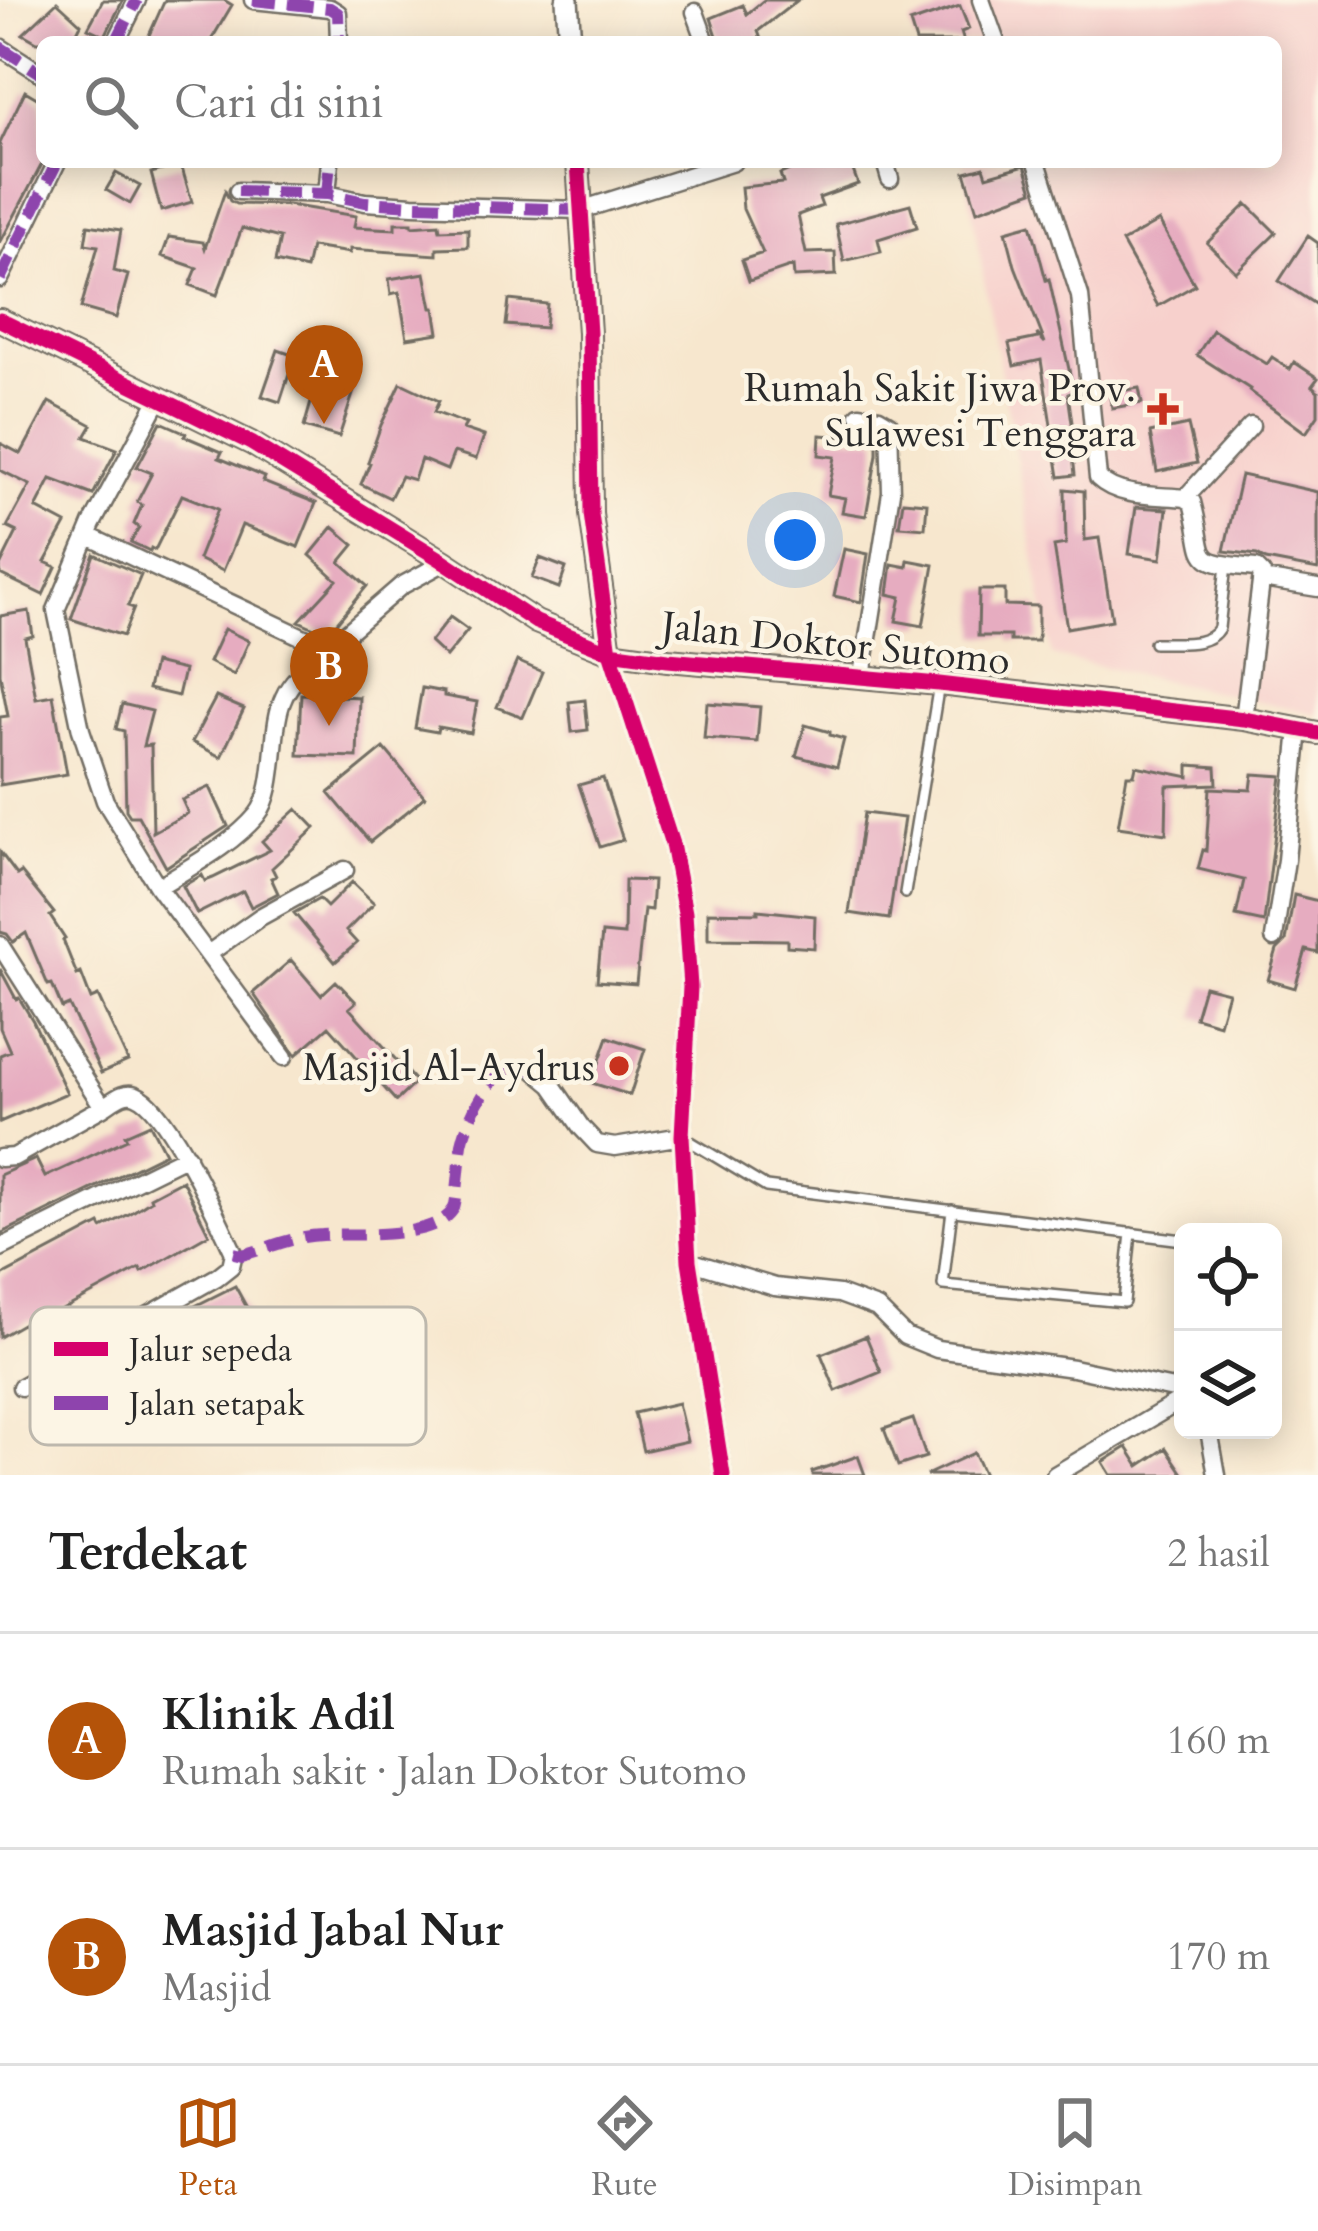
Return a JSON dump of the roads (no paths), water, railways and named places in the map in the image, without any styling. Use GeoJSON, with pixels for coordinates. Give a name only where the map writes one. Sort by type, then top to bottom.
{"type":"FeatureCollection","features":[{"type":"Feature","properties":{"kind":"street"},"geometry":{"type":"LineString","coordinates":[[119,36],[137,0]]}},
{"type":"Feature","properties":{"kind":"street"},"geometry":{"type":"LineString","coordinates":[[253,0],[330,8],[338,13],[339,36]]}},
{"type":"Feature","properties":{"kind":"street"},"geometry":{"type":"LineString","coordinates":[[567,0],[570,36]]}},
{"type":"Feature","properties":{"kind":"street"},"geometry":{"type":"LineString","coordinates":[[981,0],[994,36]]}},
{"type":"Feature","properties":{"kind":"street"},"geometry":{"type":"LineString","coordinates":[[695,12],[704,36]]}},
{"type":"Feature","properties":{"kind":"street"},"geometry":{"type":"LineString","coordinates":[[0,47],[36,70]]}},
{"type":"Feature","properties":{"kind":"street"},"geometry":{"type":"LineString","coordinates":[[0,280],[54,168]]}},
{"type":"Feature","properties":{"kind":"street"},"geometry":{"type":"LineString","coordinates":[[327,194],[329,168]]}},
{"type":"Feature","properties":{"kind":"street"},"geometry":{"type":"LineString","coordinates":[[578,168],[589,334],[591,514],[610,652],[672,844],[685,913],[689,987],[682,1136],[688,1261],[722,1475]]}},
{"type":"Feature","properties":{"kind":"street"},"geometry":{"type":"LineString","coordinates":[[238,190],[327,194],[365,202],[581,210],[714,168]]}},
{"type":"Feature","properties":{"kind":"street"},"geometry":{"type":"LineString","coordinates":[[1038,168],[1080,296],[1098,478],[1119,491],[1185,498],[1192,502],[1205,558],[1260,570],[1244,719]]}},
{"type":"Feature","properties":{"kind":"street","name":"Jalan Doktor Sutomo"},"geometry":{"type":"LineString","coordinates":[[0,320],[251,443],[536,622],[610,652],[938,684],[1244,719],[1308,731]]}},
{"type":"Feature","properties":{"kind":"street"},"geometry":{"type":"LineString","coordinates":[[160,397],[88,536],[56,610],[81,730],[105,801],[158,887],[284,1057]]}},
{"type":"Feature","properties":{"kind":"street"},"geometry":{"type":"LineString","coordinates":[[859,415],[889,424],[891,492],[862,676]]}},
{"type":"Feature","properties":{"kind":"street"},"geometry":{"type":"LineString","coordinates":[[1185,498],[1251,427]]}},
{"type":"Feature","properties":{"kind":"street"},"geometry":{"type":"LineString","coordinates":[[88,536],[328,649]]}},
{"type":"Feature","properties":{"kind":"street"},"geometry":{"type":"LineString","coordinates":[[158,887],[219,849],[260,813],[283,698],[296,679],[401,586],[445,562]]}},
{"type":"Feature","properties":{"kind":"street"},"geometry":{"type":"LineString","coordinates":[[1262,579],[1318,589]]}},
{"type":"Feature","properties":{"kind":"street"},"geometry":{"type":"LineString","coordinates":[[1274,938],[1308,731]]}},
{"type":"Feature","properties":{"kind":"street"},"geometry":{"type":"LineString","coordinates":[[208,954],[260,917],[345,870]]}},
{"type":"Feature","properties":{"kind":"street"},"geometry":{"type":"LineString","coordinates":[[0,945],[96,1111]]}},
{"type":"Feature","properties":{"kind":"street"},"geometry":{"type":"LineString","coordinates":[[536,1071],[596,1144],[614,1148],[682,1136]]}},
{"type":"Feature","properties":{"kind":"street"},"geometry":{"type":"LineString","coordinates":[[0,1159],[14,1157],[124,1094],[146,1102],[187,1156],[234,1253],[231,1266],[217,1277],[164,1307]]}},
{"type":"Feature","properties":{"kind":"street"},"geometry":{"type":"LineString","coordinates":[[0,1248],[187,1156]]}},
{"type":"Feature","properties":{"kind":"street"},"geometry":{"type":"LineString","coordinates":[[688,1261],[775,1287],[839,1294],[877,1308],[905,1336],[937,1349],[1072,1369],[1174,1393]]}},
{"type":"Feature","properties":{"kind":"street"},"geometry":{"type":"LineString","coordinates":[[21,1387],[30,1382]]}},
{"type":"Feature","properties":{"kind":"street"},"geometry":{"type":"LineString","coordinates":[[1055,1475],[1174,1401]]}},
{"type":"Feature","properties":{"kind":"street"},"geometry":{"type":"LineString","coordinates":[[1211,1439],[1217,1475]]}},
{"type":"Feature","properties":{"kind":"lane"},"geometry":{"type":"LineString","coordinates":[[1154,643],[1214,637],[1226,565]]}},
{"type":"Feature","properties":{"kind":"lane"},"geometry":{"type":"LineString","coordinates":[[905,893],[938,684]]}},
{"type":"Feature","properties":{"kind":"lane"},"geometry":{"type":"LineString","coordinates":[[682,1136],[766,1187],[1174,1239]]}},
{"type":"Feature","properties":{"kind":"lane"},"geometry":{"type":"LineString","coordinates":[[952,1210],[944,1285],[1124,1302],[1131,1233]]}},
{"type":"Feature","properties":{"kind":"place","name":"Rumah Sakit Jiwa Prov. Sulawesi Tenggara"},"geometry":{"type":"Point","coordinates":[1163,409]}},
{"type":"Feature","properties":{"kind":"place","name":"Klinik Adil"},"geometry":{"type":"Point","coordinates":[324,424]}},
{"type":"Feature","properties":{"kind":"place","name":"Masjid Jabal Nur"},"geometry":{"type":"Point","coordinates":[329,726]}},
{"type":"Feature","properties":{"kind":"place","name":"Masjid Al-Aydrus"},"geometry":{"type":"Point","coordinates":[619,1066]}}]}
